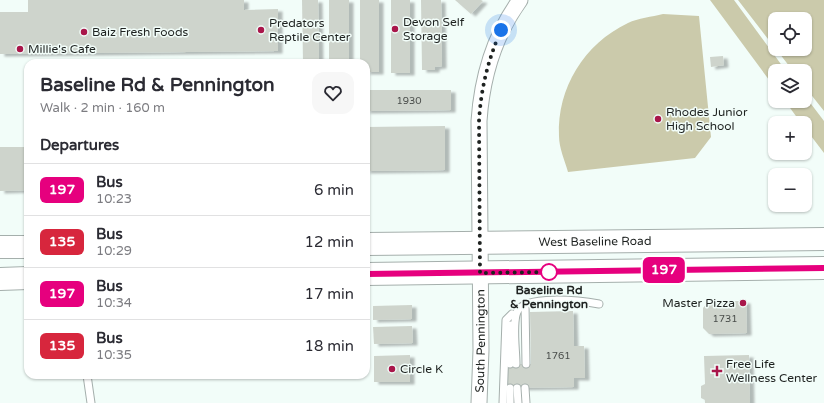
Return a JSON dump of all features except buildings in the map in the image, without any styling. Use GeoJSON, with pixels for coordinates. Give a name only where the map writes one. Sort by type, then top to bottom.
{"type":"FeatureCollection","features":[{"type":"Feature","properties":{"kind":"main road","name":"West Baseline Road"},"geometry":{"type":"LineString","coordinates":[[370,244],[479,244],[824,239]]}},
{"type":"Feature","properties":{"kind":"main road"},"geometry":{"type":"LineString","coordinates":[[0,247],[24,247]]}},
{"type":"Feature","properties":{"kind":"main road"},"geometry":{"type":"LineString","coordinates":[[370,274],[824,268]]}},
{"type":"Feature","properties":{"kind":"main road"},"geometry":{"type":"LineString","coordinates":[[0,279],[24,278]]}},
{"type":"Feature","properties":{"kind":"street","name":"South Pennington"},"geometry":{"type":"LineString","coordinates":[[479,403],[479,121],[483,80],[501,30],[520,0]]}},
{"type":"Feature","properties":{"kind":"lane"},"geometry":{"type":"LineString","coordinates":[[503,403],[506,320],[525,304],[538,301],[582,300],[599,304]]}},
{"type":"Feature","properties":{"kind":"lane"},"geometry":{"type":"LineString","coordinates":[[525,304],[526,364]]}},
{"type":"Feature","properties":{"kind":"lane"},"geometry":{"type":"LineString","coordinates":[[513,364],[516,318],[515,312]]}},
{"type":"Feature","properties":{"kind":"lane"},"geometry":{"type":"LineString","coordinates":[[88,379],[91,403]]}},
{"type":"Feature","properties":{"kind":"lane"},"geometry":{"type":"LineString","coordinates":[[510,403],[513,388],[518,403]]}},
{"type":"Feature","properties":{"kind":"lane"},"geometry":{"type":"LineString","coordinates":[[525,388],[526,403]]}},
{"type":"Feature","properties":{"kind":"green space"},"geometry":{"type":"Polygon","coordinates":[[[710,0],[734,0],[768,46],[768,56],[775,56],[781,64],[768,64],[768,79],[710,0]]]}},
{"type":"Feature","properties":{"kind":"green space"},"geometry":{"type":"Polygon","coordinates":[[[738,0],[824,0],[824,111],[812,96],[812,64],[788,64],[781,56],[812,56],[812,12],[768,12],[768,39],[738,0]]]}},
{"type":"Feature","properties":{"kind":"green space"},"geometry":{"type":"Polygon","coordinates":[[[663,14],[699,16],[711,137],[695,158],[568,172],[559,141],[560,118],[568,85],[576,69],[586,55],[612,32],[632,21],[663,14]]]}},
{"type":"Feature","properties":{"kind":"green space"},"geometry":{"type":"Polygon","coordinates":[[[812,105],[824,121],[824,153],[812,137],[812,116],[796,116],[790,108],[812,108],[812,105]]]}},
{"type":"Feature","properties":{"kind":"bus line","name":"197"},"geometry":{"type":"LineString","coordinates":[[370,274],[824,268]]}},
{"type":"Feature","properties":{"kind":"place","name":"Devon Self Storage"},"geometry":{"type":"Point","coordinates":[395,29]}},
{"type":"Feature","properties":{"kind":"place","name":"Predators Reptile Center"},"geometry":{"type":"Point","coordinates":[261,30]}},
{"type":"Feature","properties":{"kind":"place","name":"Baiz Fresh Foods"},"geometry":{"type":"Point","coordinates":[84,32]}},
{"type":"Feature","properties":{"kind":"place","name":"Millie's Cafe"},"geometry":{"type":"Point","coordinates":[20,49]}},
{"type":"Feature","properties":{"kind":"place","name":"Rhodes Junior High School"},"geometry":{"type":"Point","coordinates":[658,119]}},
{"type":"Feature","properties":{"kind":"place","name":"Baseline Rd & Pennington"},"geometry":{"type":"Point","coordinates":[549,272]}},
{"type":"Feature","properties":{"kind":"place","name":"Master Pizza"},"geometry":{"type":"Point","coordinates":[743,303]}},
{"type":"Feature","properties":{"kind":"place","name":"Circle K"},"geometry":{"type":"Point","coordinates":[392,369]}},
{"type":"Feature","properties":{"kind":"place","name":"Free Life Wellness Center"},"geometry":{"type":"Point","coordinates":[717,371]}},
{"type":"Feature","properties":{"kind":"route"},"geometry":{"type":"LineString","coordinates":[[501,30],[483,80],[480,99],[480,273],[551,272],[549,272]]}}]}
